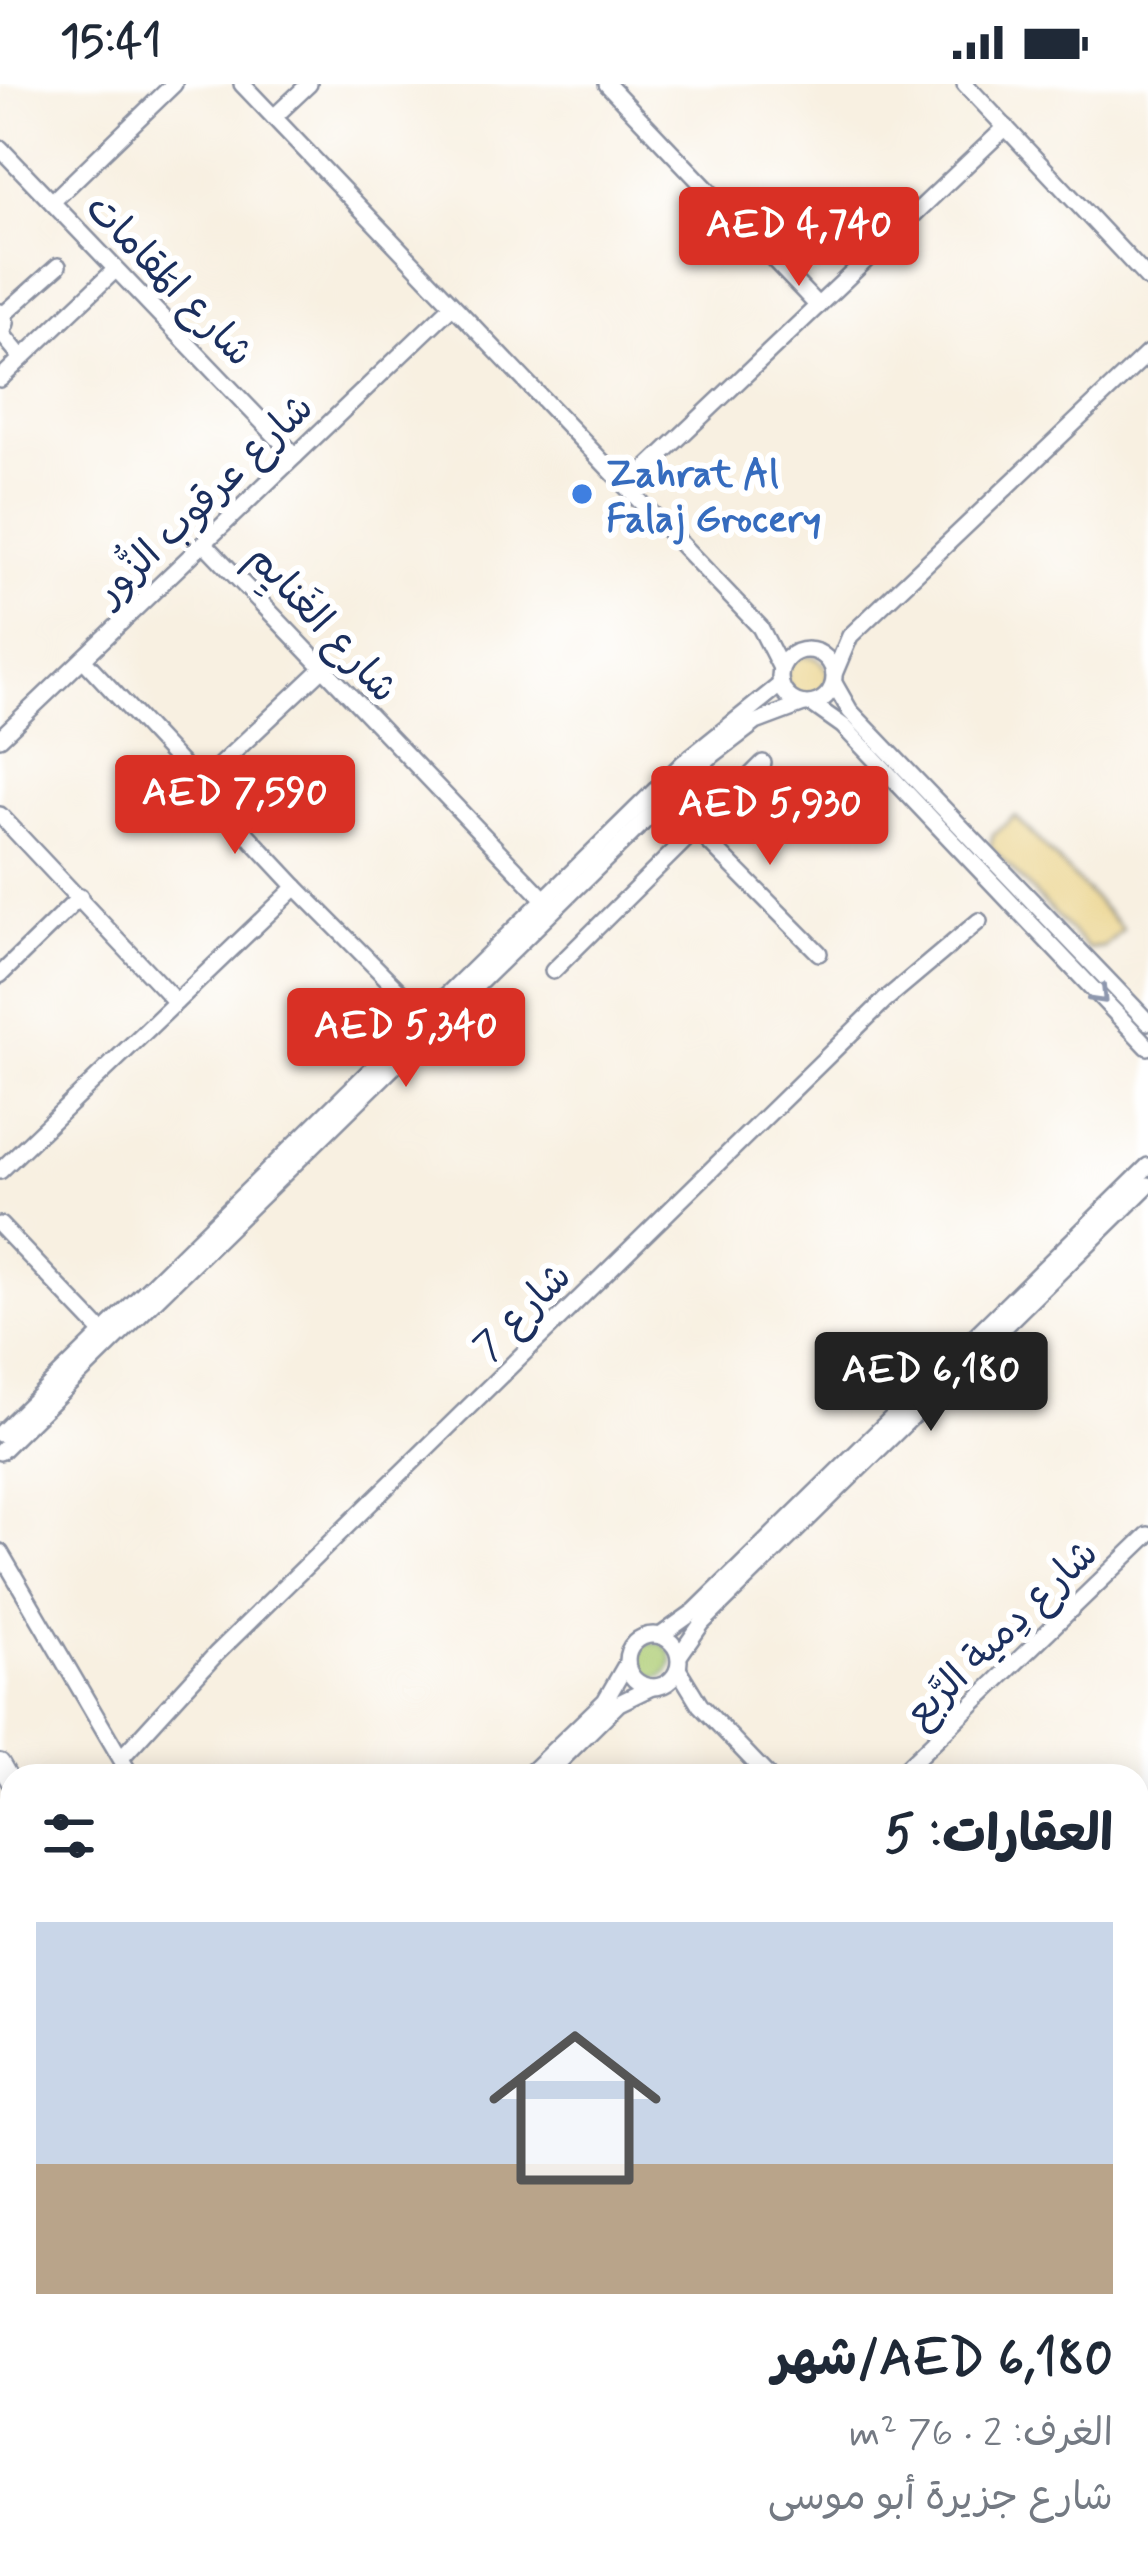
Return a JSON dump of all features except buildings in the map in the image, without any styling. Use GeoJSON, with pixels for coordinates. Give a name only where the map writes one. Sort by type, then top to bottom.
{"type":"FeatureCollection","features":[{"type":"Feature","properties":{"kind":"street"},"geometry":{"type":"LineString","coordinates":[[52,202],[174,84]]}},
{"type":"Feature","properties":{"kind":"street"},"geometry":{"type":"LineString","coordinates":[[274,117],[309,84]]}},
{"type":"Feature","properties":{"kind":"street"},"geometry":{"type":"LineString","coordinates":[[607,84],[818,306]]}},
{"type":"Feature","properties":{"kind":"street"},"geometry":{"type":"LineString","coordinates":[[964,84],[1148,279]]}},
{"type":"Feature","properties":{"kind":"street"},"geometry":{"type":"LineString","coordinates":[[247,86],[760,627],[789,698],[843,726],[1148,1047]]}},
{"type":"Feature","properties":{"kind":"street"},"geometry":{"type":"LineString","coordinates":[[627,487],[1006,128]]}},
{"type":"Feature","properties":{"kind":"street","name":"شارع المَقامات"},"geometry":{"type":"LineString","coordinates":[[0,148],[295,456]]}},
{"type":"Feature","properties":{"kind":"street"},"geometry":{"type":"LineString","coordinates":[[22,358],[1,334],[6,323],[1,313],[58,266]]}},
{"type":"Feature","properties":{"kind":"street"},"geometry":{"type":"LineString","coordinates":[[0,379],[115,270]]}},
{"type":"Feature","properties":{"kind":"street","name":"شارع عرقوب الزُّور"},"geometry":{"type":"LineString","coordinates":[[0,738],[452,306]]}},
{"type":"Feature","properties":{"kind":"street"},"geometry":{"type":"LineString","coordinates":[[0,1434],[683,763],[781,676],[791,656],[850,636],[1148,353]]}},
{"type":"Feature","properties":{"kind":"street","name":"شارع الغَنايِم"},"geometry":{"type":"LineString","coordinates":[[204,543],[546,901]]}},
{"type":"Feature","properties":{"kind":"street"},"geometry":{"type":"LineString","coordinates":[[760,627],[828,660],[850,711],[1148,1022]]}},
{"type":"Feature","properties":{"kind":"street"},"geometry":{"type":"LineString","coordinates":[[0,1452],[710,758],[756,722],[826,697],[850,636]]}},
{"type":"Feature","properties":{"kind":"street"},"geometry":{"type":"LineString","coordinates":[[83,659],[426,1018]]}},
{"type":"Feature","properties":{"kind":"street"},"geometry":{"type":"LineString","coordinates":[[202,782],[323,668]]}},
{"type":"Feature","properties":{"kind":"street"},"geometry":{"type":"LineString","coordinates":[[553,971],[690,824],[763,763]]}},
{"type":"Feature","properties":{"kind":"street"},"geometry":{"type":"LineString","coordinates":[[680,788],[690,824]]}},
{"type":"Feature","properties":{"kind":"street"},"geometry":{"type":"LineString","coordinates":[[652,814],[669,813],[690,824],[819,953]]}},
{"type":"Feature","properties":{"kind":"street"},"geometry":{"type":"LineString","coordinates":[[0,815],[176,1002]]}},
{"type":"Feature","properties":{"kind":"street"},"geometry":{"type":"LineString","coordinates":[[0,1172],[296,887]]}},
{"type":"Feature","properties":{"kind":"street"},"geometry":{"type":"LineString","coordinates":[[0,975],[80,897]]}},
{"type":"Feature","properties":{"kind":"street","name":"شارع 7"},"geometry":{"type":"LineString","coordinates":[[121,1758],[216,1654],[851,1033],[979,921]]}},
{"type":"Feature","properties":{"kind":"street"},"geometry":{"type":"LineString","coordinates":[[539,1764],[605,1700],[636,1641],[660,1636],[695,1611],[1148,1166]]}},
{"type":"Feature","properties":{"kind":"street"},"geometry":{"type":"LineString","coordinates":[[557,1764],[625,1698],[670,1681],[703,1623],[1148,1185]]}},
{"type":"Feature","properties":{"kind":"street"},"geometry":{"type":"LineString","coordinates":[[0,1225],[103,1333]]}},
{"type":"Feature","properties":{"kind":"street","name":"شارع دِمية الرَّبع"},"geometry":{"type":"LineString","coordinates":[[910,1764],[1148,1535]]}},
{"type":"Feature","properties":{"kind":"street"},"geometry":{"type":"LineString","coordinates":[[0,1552],[124,1764]]}},
{"type":"Feature","properties":{"kind":"street"},"geometry":{"type":"LineString","coordinates":[[660,1636],[669,1640],[700,1705],[757,1764]]}},
{"type":"Feature","properties":{"kind":"street"},"geometry":{"type":"LineString","coordinates":[[628,1663],[633,1676],[700,1705]]}},
{"type":"Feature","properties":{"kind":"green space"},"geometry":{"type":"Polygon","coordinates":[[[654,1642],[667,1647],[672,1660],[667,1673],[654,1678],[641,1673],[636,1660],[641,1647],[654,1642]]]}},
{"type":"Feature","properties":{"kind":"sand"},"geometry":{"type":"Polygon","coordinates":[[[807,656],[822,662],[828,677],[822,692],[807,698],[792,692],[786,677],[792,662],[807,656]]]}},
{"type":"Feature","properties":{"kind":"sand"},"geometry":{"type":"Polygon","coordinates":[[[1015,816],[1123,929],[1104,947],[1088,949],[990,847],[993,835],[1015,816]]]}},
{"type":"Feature","properties":{"kind":"place","name":"Zahrat Al Falaj Grocery"},"geometry":{"type":"Point","coordinates":[582,494]}}]}
